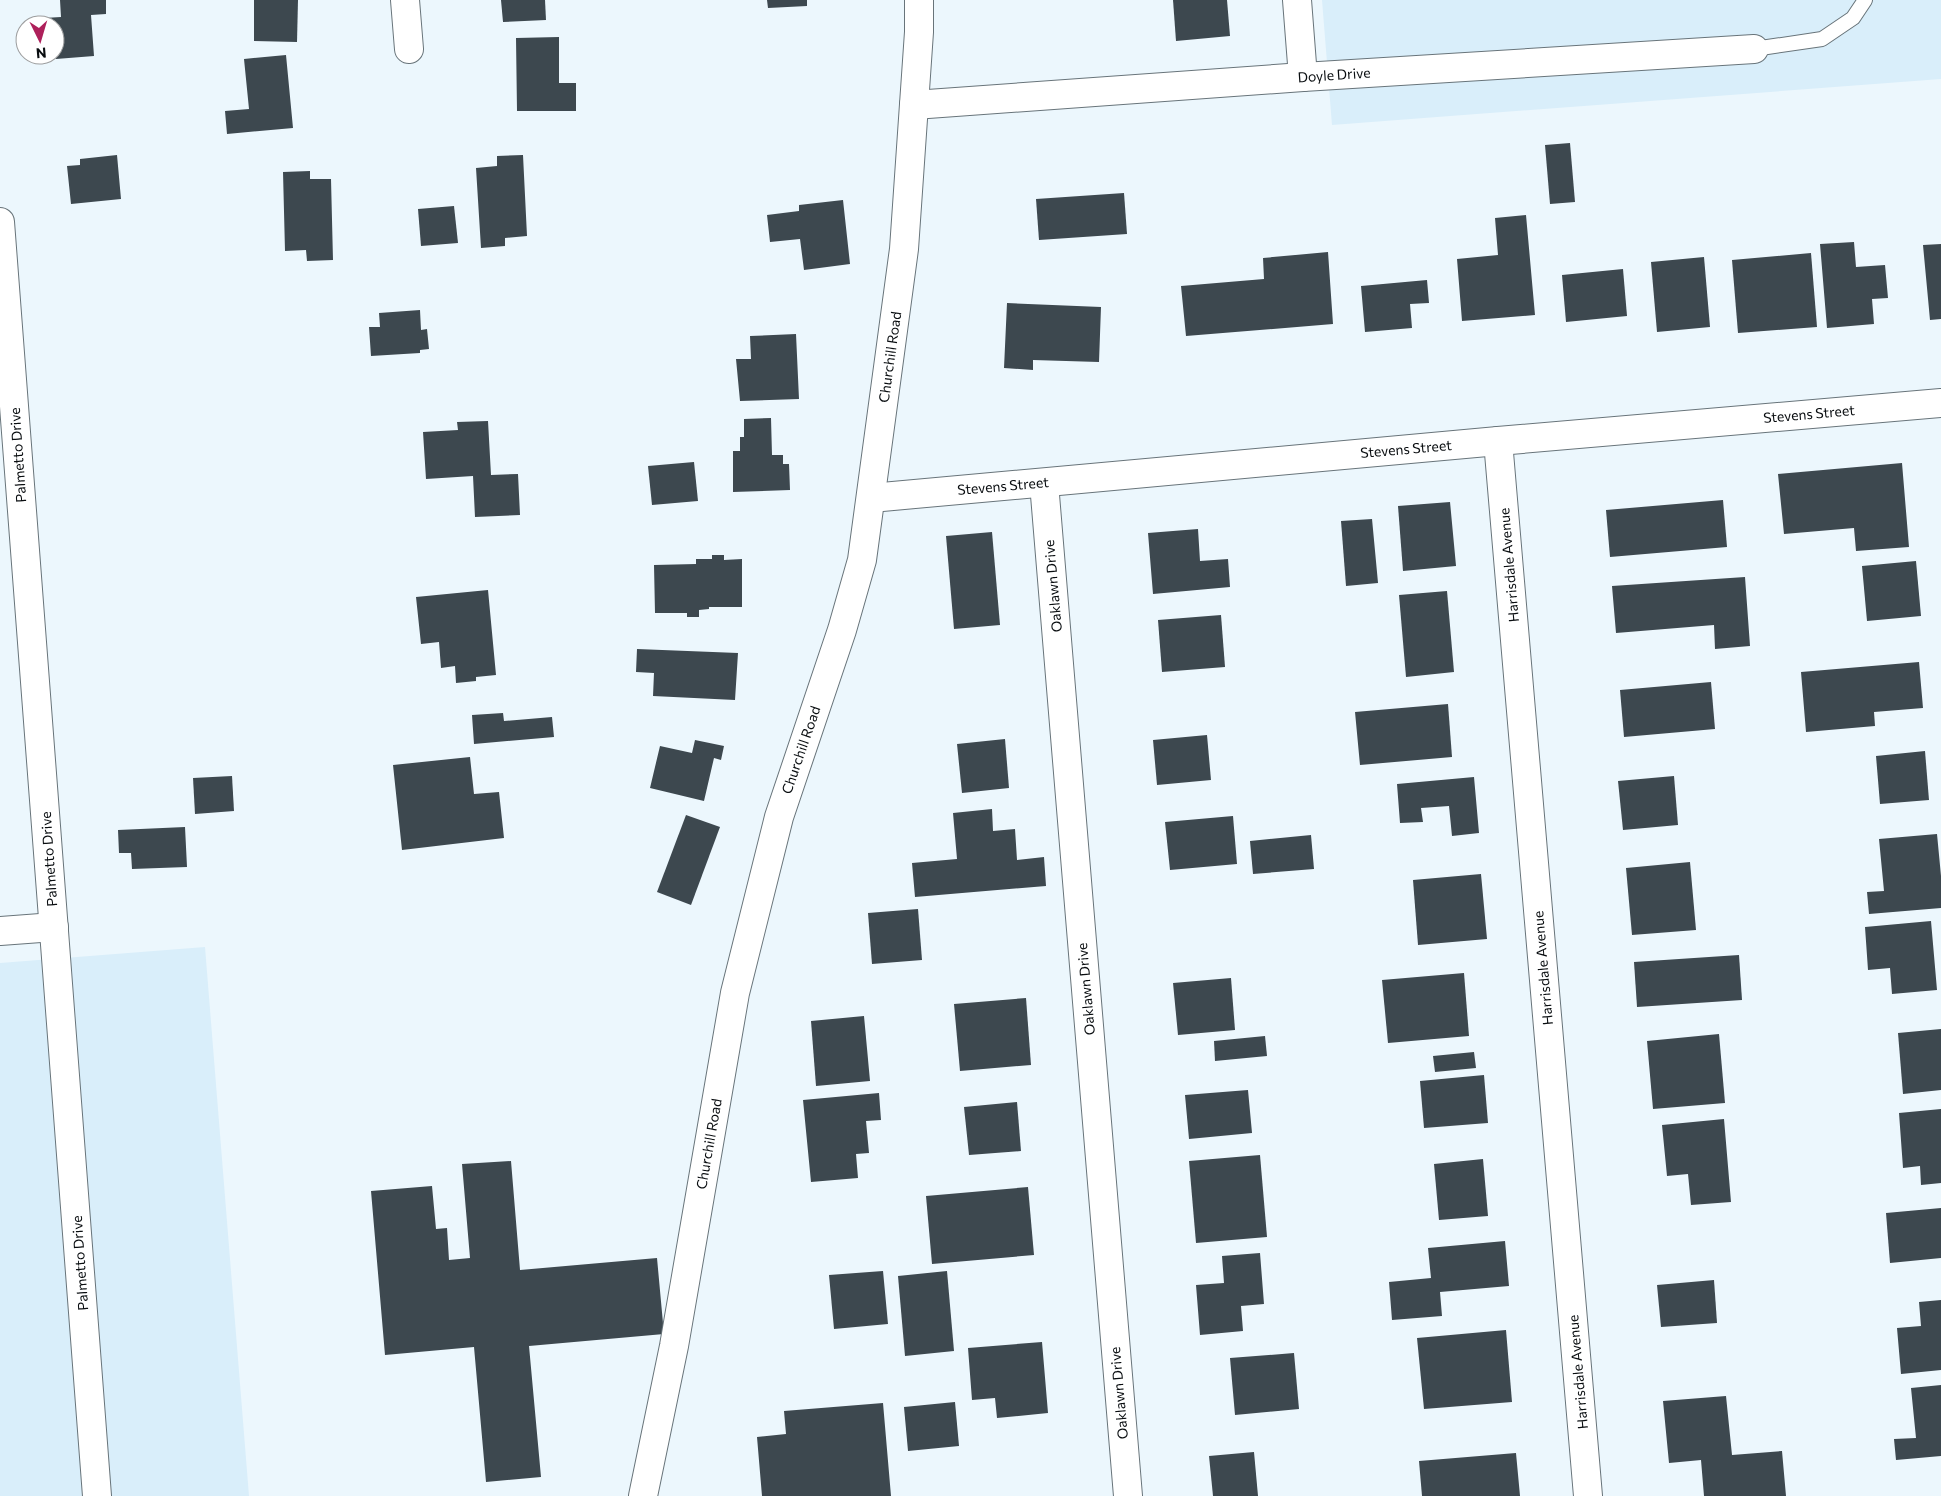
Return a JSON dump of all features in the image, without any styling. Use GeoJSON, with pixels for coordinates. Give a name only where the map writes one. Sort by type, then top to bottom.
{"type":"FeatureCollection","features":[{"type":"Feature","properties":{"kind":"street"},"geometry":{"type":"LineString","coordinates":[[404,0],[409,49]]}},
{"type":"Feature","properties":{"kind":"street","name":"Churchill Road"},"geometry":{"type":"LineString","coordinates":[[642,1496],[674,1346],[735,993],[779,817],[842,630],[862,560],[904,250],[919,0]]}},
{"type":"Feature","properties":{"kind":"street"},"geometry":{"type":"LineString","coordinates":[[1297,0],[1303,77]]}},
{"type":"Feature","properties":{"kind":"street","name":"Doyle Drive"},"geometry":{"type":"LineString","coordinates":[[914,106],[1303,77],[1754,49]]}},
{"type":"Feature","properties":{"kind":"street","name":"Palmetto Drive"},"geometry":{"type":"LineString","coordinates":[[0,222],[97,1496]]}},
{"type":"Feature","properties":{"kind":"street","name":"Stevens Street"},"geometry":{"type":"LineString","coordinates":[[871,498],[1941,403]]}},
{"type":"Feature","properties":{"kind":"street","name":"Harrisdale Avenue"},"geometry":{"type":"LineString","coordinates":[[1498,441],[1588,1496]]}},
{"type":"Feature","properties":{"kind":"street","name":"Oaklawn Drive"},"geometry":{"type":"LineString","coordinates":[[1044,483],[1128,1496]]}},
{"type":"Feature","properties":{"kind":"street"},"geometry":{"type":"LineString","coordinates":[[0,931],[54,927]]}},
{"type":"Feature","properties":{"kind":"lane"},"geometry":{"type":"LineString","coordinates":[[1754,49],[1822,39],[1853,18],[1865,0]]}},
{"type":"Feature","properties":{"kind":"shaded area"},"geometry":{"type":"Polygon","coordinates":[[[1322,0],[1941,0],[1941,79],[1332,125],[1322,0]]]}},
{"type":"Feature","properties":{"kind":"shaded area"},"geometry":{"type":"Polygon","coordinates":[[[205,947],[249,1496],[0,1496],[0,963],[205,947]]]}},
{"type":"Feature","properties":{"kind":"building"},"geometry":{"type":"Polygon","coordinates":[[[60,0],[106,0],[106,14],[91,15],[94,56],[65,58],[65,15],[61,15],[60,0]]]}},
{"type":"Feature","properties":{"kind":"building"},"geometry":{"type":"Polygon","coordinates":[[[254,0],[298,0],[297,42],[254,41],[254,0]]]}},
{"type":"Feature","properties":{"kind":"building"},"geometry":{"type":"Polygon","coordinates":[[[501,0],[545,0],[546,20],[503,22],[501,0]]]}},
{"type":"Feature","properties":{"kind":"building"},"geometry":{"type":"Polygon","coordinates":[[[767,0],[807,0],[807,6],[768,8],[767,0]]]}},
{"type":"Feature","properties":{"kind":"building"},"geometry":{"type":"Polygon","coordinates":[[[1173,0],[1227,0],[1230,36],[1176,41],[1173,0]]]}},
{"type":"Feature","properties":{"kind":"building"},"geometry":{"type":"Polygon","coordinates":[[[559,37],[559,83],[576,83],[576,111],[517,111],[516,38],[559,37]]]}},
{"type":"Feature","properties":{"kind":"building"},"geometry":{"type":"Polygon","coordinates":[[[286,55],[293,128],[227,134],[225,111],[249,109],[244,59],[286,55]]]}},
{"type":"Feature","properties":{"kind":"building"},"geometry":{"type":"Polygon","coordinates":[[[1570,143],[1575,202],[1550,204],[1545,145],[1570,143]]]}},
{"type":"Feature","properties":{"kind":"building"},"geometry":{"type":"Polygon","coordinates":[[[117,155],[121,199],[71,204],[67,166],[80,165],[80,159],[117,155]]]}},
{"type":"Feature","properties":{"kind":"building"},"geometry":{"type":"Polygon","coordinates":[[[523,155],[527,236],[505,238],[505,246],[481,248],[476,168],[497,166],[497,156],[523,155]]]}},
{"type":"Feature","properties":{"kind":"building"},"geometry":{"type":"Polygon","coordinates":[[[310,171],[310,179],[331,179],[333,260],[307,261],[306,250],[285,251],[283,172],[310,171]]]}},
{"type":"Feature","properties":{"kind":"building"},"geometry":{"type":"Polygon","coordinates":[[[1124,193],[1127,234],[1039,240],[1036,199],[1124,193]]]}},
{"type":"Feature","properties":{"kind":"building"},"geometry":{"type":"Polygon","coordinates":[[[843,200],[850,264],[804,270],[800,239],[770,242],[767,215],[799,211],[799,205],[843,200]]]}},
{"type":"Feature","properties":{"kind":"building"},"geometry":{"type":"Polygon","coordinates":[[[454,206],[458,243],[421,246],[418,209],[454,206]]]}},
{"type":"Feature","properties":{"kind":"building"},"geometry":{"type":"Polygon","coordinates":[[[1526,215],[1535,315],[1462,321],[1457,259],[1498,255],[1495,218],[1526,215]]]}},
{"type":"Feature","properties":{"kind":"building"},"geometry":{"type":"Polygon","coordinates":[[[1854,242],[1856,267],[1885,265],[1888,298],[1872,299],[1874,324],[1827,328],[1820,244],[1854,242]]]}},
{"type":"Feature","properties":{"kind":"building"},"geometry":{"type":"Polygon","coordinates":[[[1941,244],[1941,319],[1930,320],[1923,245],[1941,244]]]}},
{"type":"Feature","properties":{"kind":"building"},"geometry":{"type":"Polygon","coordinates":[[[1328,252],[1333,324],[1186,336],[1181,286],[1264,279],[1263,258],[1328,252]]]}},
{"type":"Feature","properties":{"kind":"building"},"geometry":{"type":"Polygon","coordinates":[[[1811,253],[1817,327],[1738,333],[1732,260],[1811,253]]]}},
{"type":"Feature","properties":{"kind":"building"},"geometry":{"type":"Polygon","coordinates":[[[1704,257],[1710,327],[1657,332],[1651,262],[1704,257]]]}},
{"type":"Feature","properties":{"kind":"building"},"geometry":{"type":"Polygon","coordinates":[[[1623,269],[1627,316],[1566,322],[1562,275],[1623,269]]]}},
{"type":"Feature","properties":{"kind":"building"},"geometry":{"type":"Polygon","coordinates":[[[1427,280],[1429,303],[1410,304],[1412,328],[1365,332],[1361,286],[1427,280]]]}},
{"type":"Feature","properties":{"kind":"building"},"geometry":{"type":"Polygon","coordinates":[[[1007,303],[1101,307],[1099,362],[1033,360],[1033,370],[1004,368],[1007,303]]]}},
{"type":"Feature","properties":{"kind":"building"},"geometry":{"type":"Polygon","coordinates":[[[420,310],[421,330],[427,329],[429,349],[420,350],[420,353],[371,356],[369,327],[380,327],[379,313],[420,310]]]}},
{"type":"Feature","properties":{"kind":"building"},"geometry":{"type":"Polygon","coordinates":[[[796,334],[799,399],[740,401],[736,359],[751,359],[750,336],[796,334]]]}},
{"type":"Feature","properties":{"kind":"building"},"geometry":{"type":"Polygon","coordinates":[[[771,418],[772,455],[783,455],[783,464],[789,464],[790,490],[733,492],[733,451],[740,451],[740,437],[744,437],[744,419],[771,418]]]}},
{"type":"Feature","properties":{"kind":"building"},"geometry":{"type":"Polygon","coordinates":[[[488,421],[491,475],[518,474],[520,515],[475,517],[473,476],[426,479],[423,432],[458,430],[457,422],[488,421]]]}},
{"type":"Feature","properties":{"kind":"building"},"geometry":{"type":"Polygon","coordinates":[[[694,462],[698,501],[652,505],[648,466],[694,462]]]}},
{"type":"Feature","properties":{"kind":"building"},"geometry":{"type":"Polygon","coordinates":[[[1902,463],[1909,547],[1856,551],[1854,528],[1784,534],[1778,474],[1902,463]]]}},
{"type":"Feature","properties":{"kind":"building"},"geometry":{"type":"Polygon","coordinates":[[[1723,500],[1727,547],[1610,557],[1606,510],[1723,500]]]}},
{"type":"Feature","properties":{"kind":"building"},"geometry":{"type":"Polygon","coordinates":[[[1450,502],[1456,566],[1403,571],[1398,506],[1450,502]]]}},
{"type":"Feature","properties":{"kind":"building"},"geometry":{"type":"Polygon","coordinates":[[[1372,519],[1378,583],[1346,586],[1341,521],[1372,519]]]}},
{"type":"Feature","properties":{"kind":"building"},"geometry":{"type":"Polygon","coordinates":[[[1198,529],[1200,561],[1228,559],[1230,587],[1153,594],[1148,533],[1198,529]]]}},
{"type":"Feature","properties":{"kind":"building"},"geometry":{"type":"Polygon","coordinates":[[[992,532],[1000,625],[954,629],[946,536],[992,532]]]}},
{"type":"Feature","properties":{"kind":"building"},"geometry":{"type":"Polygon","coordinates":[[[712,555],[724,555],[724,560],[742,559],[742,607],[709,607],[709,609],[699,610],[699,617],[687,617],[687,613],[655,613],[654,565],[696,564],[696,559],[712,559],[712,555]]]}},
{"type":"Feature","properties":{"kind":"building"},"geometry":{"type":"Polygon","coordinates":[[[1916,561],[1921,616],[1867,621],[1862,566],[1916,561]]]}},
{"type":"Feature","properties":{"kind":"building"},"geometry":{"type":"Polygon","coordinates":[[[1745,577],[1750,646],[1715,649],[1714,625],[1616,633],[1612,586],[1745,577]]]}},
{"type":"Feature","properties":{"kind":"building"},"geometry":{"type":"Polygon","coordinates":[[[488,590],[496,675],[476,677],[476,681],[456,683],[455,666],[441,668],[439,642],[421,644],[416,597],[488,590]]]}},
{"type":"Feature","properties":{"kind":"building"},"geometry":{"type":"Polygon","coordinates":[[[1447,591],[1454,672],[1406,677],[1399,595],[1447,591]]]}},
{"type":"Feature","properties":{"kind":"building"},"geometry":{"type":"Polygon","coordinates":[[[1221,615],[1225,667],[1162,672],[1158,620],[1221,615]]]}},
{"type":"Feature","properties":{"kind":"building"},"geometry":{"type":"Polygon","coordinates":[[[637,649],[738,653],[735,700],[653,696],[654,673],[636,672],[637,649]]]}},
{"type":"Feature","properties":{"kind":"building"},"geometry":{"type":"Polygon","coordinates":[[[1919,662],[1923,708],[1874,712],[1875,726],[1806,732],[1801,672],[1919,662]]]}},
{"type":"Feature","properties":{"kind":"building"},"geometry":{"type":"Polygon","coordinates":[[[1711,682],[1715,729],[1624,737],[1620,690],[1711,682]]]}},
{"type":"Feature","properties":{"kind":"building"},"geometry":{"type":"Polygon","coordinates":[[[1448,704],[1452,757],[1360,765],[1355,712],[1448,704]]]}},
{"type":"Feature","properties":{"kind":"building"},"geometry":{"type":"Polygon","coordinates":[[[503,713],[504,721],[552,717],[554,737],[474,744],[472,715],[503,713]]]}},
{"type":"Feature","properties":{"kind":"building"},"geometry":{"type":"Polygon","coordinates":[[[1207,735],[1211,780],[1157,785],[1153,740],[1207,735]]]}},
{"type":"Feature","properties":{"kind":"building"},"geometry":{"type":"Polygon","coordinates":[[[1005,739],[1009,788],[962,793],[957,744],[1005,739]]]}},
{"type":"Feature","properties":{"kind":"building"},"geometry":{"type":"Polygon","coordinates":[[[695,740],[724,746],[721,760],[714,758],[704,801],[650,788],[660,746],[692,753],[695,740]]]}},
{"type":"Feature","properties":{"kind":"building"},"geometry":{"type":"Polygon","coordinates":[[[1925,751],[1929,800],[1880,804],[1876,756],[1925,751]]]}},
{"type":"Feature","properties":{"kind":"building"},"geometry":{"type":"Polygon","coordinates":[[[470,757],[474,794],[499,792],[504,838],[402,850],[393,765],[470,757]]]}},
{"type":"Feature","properties":{"kind":"building"},"geometry":{"type":"Polygon","coordinates":[[[232,776],[234,811],[195,814],[193,778],[232,776]]]}},
{"type":"Feature","properties":{"kind":"building"},"geometry":{"type":"Polygon","coordinates":[[[1674,776],[1678,825],[1623,830],[1618,781],[1674,776]]]}},
{"type":"Feature","properties":{"kind":"building"},"geometry":{"type":"Polygon","coordinates":[[[1474,777],[1479,833],[1452,836],[1449,806],[1421,808],[1423,822],[1400,823],[1397,784],[1474,777]]]}},
{"type":"Feature","properties":{"kind":"building"},"geometry":{"type":"Polygon","coordinates":[[[992,809],[993,831],[1015,829],[1017,860],[1044,857],[1046,886],[915,897],[912,863],[957,859],[953,813],[992,809]]]}},
{"type":"Feature","properties":{"kind":"building"},"geometry":{"type":"Polygon","coordinates":[[[686,815],[720,827],[691,905],[657,892],[686,815]]]}},
{"type":"Feature","properties":{"kind":"building"},"geometry":{"type":"Polygon","coordinates":[[[1233,816],[1237,864],[1170,870],[1165,822],[1233,816]]]}},
{"type":"Feature","properties":{"kind":"building"},"geometry":{"type":"Polygon","coordinates":[[[185,827],[187,867],[132,869],[131,853],[119,853],[118,830],[185,827]]]}},
{"type":"Feature","properties":{"kind":"building"},"geometry":{"type":"Polygon","coordinates":[[[1937,834],[1941,876],[1941,908],[1869,914],[1867,892],[1884,891],[1879,839],[1937,834]]]}},
{"type":"Feature","properties":{"kind":"building"},"geometry":{"type":"Polygon","coordinates":[[[1311,835],[1314,869],[1253,874],[1250,841],[1311,835]]]}},
{"type":"Feature","properties":{"kind":"building"},"geometry":{"type":"Polygon","coordinates":[[[1690,862],[1696,930],[1632,935],[1626,868],[1690,862]]]}},
{"type":"Feature","properties":{"kind":"building"},"geometry":{"type":"Polygon","coordinates":[[[1481,874],[1487,939],[1418,945],[1413,880],[1481,874]]]}},
{"type":"Feature","properties":{"kind":"building"},"geometry":{"type":"Polygon","coordinates":[[[918,909],[922,960],[872,964],[868,913],[918,909]]]}},
{"type":"Feature","properties":{"kind":"building"},"geometry":{"type":"Polygon","coordinates":[[[1931,921],[1937,990],[1892,994],[1890,968],[1868,970],[1865,927],[1931,921]]]}},
{"type":"Feature","properties":{"kind":"building"},"geometry":{"type":"Polygon","coordinates":[[[1739,955],[1742,1000],[1637,1007],[1634,962],[1739,955]]]}},
{"type":"Feature","properties":{"kind":"building"},"geometry":{"type":"Polygon","coordinates":[[[1464,973],[1469,1036],[1388,1043],[1382,980],[1464,973]]]}},
{"type":"Feature","properties":{"kind":"building"},"geometry":{"type":"Polygon","coordinates":[[[1231,978],[1235,1030],[1178,1035],[1173,983],[1231,978]]]}},
{"type":"Feature","properties":{"kind":"building"},"geometry":{"type":"Polygon","coordinates":[[[1026,998],[1031,1065],[960,1071],[954,1004],[1026,998]]]}},
{"type":"Feature","properties":{"kind":"building"},"geometry":{"type":"Polygon","coordinates":[[[864,1016],[870,1081],[816,1086],[811,1021],[864,1016]]]}},
{"type":"Feature","properties":{"kind":"building"},"geometry":{"type":"Polygon","coordinates":[[[1941,1029],[1941,1090],[1903,1094],[1898,1033],[1941,1029]]]}},
{"type":"Feature","properties":{"kind":"building"},"geometry":{"type":"Polygon","coordinates":[[[1719,1034],[1725,1103],[1653,1109],[1647,1041],[1719,1034]]]}},
{"type":"Feature","properties":{"kind":"building"},"geometry":{"type":"Polygon","coordinates":[[[1265,1036],[1267,1056],[1215,1061],[1214,1041],[1265,1036]]]}},
{"type":"Feature","properties":{"kind":"building"},"geometry":{"type":"Polygon","coordinates":[[[1474,1052],[1476,1068],[1435,1072],[1433,1056],[1474,1052]]]}},
{"type":"Feature","properties":{"kind":"building"},"geometry":{"type":"Polygon","coordinates":[[[1484,1075],[1488,1123],[1424,1128],[1420,1081],[1484,1075]]]}},
{"type":"Feature","properties":{"kind":"building"},"geometry":{"type":"Polygon","coordinates":[[[1248,1090],[1252,1133],[1189,1139],[1185,1095],[1248,1090]]]}},
{"type":"Feature","properties":{"kind":"building"},"geometry":{"type":"Polygon","coordinates":[[[879,1093],[881,1120],[866,1121],[869,1153],[856,1154],[858,1178],[811,1182],[803,1100],[879,1093]]]}},
{"type":"Feature","properties":{"kind":"building"},"geometry":{"type":"Polygon","coordinates":[[[1017,1102],[1021,1151],[969,1155],[964,1107],[1017,1102]]]}},
{"type":"Feature","properties":{"kind":"building"},"geometry":{"type":"Polygon","coordinates":[[[1941,1109],[1941,1183],[1921,1185],[1920,1166],[1903,1168],[1899,1113],[1941,1109]]]}},
{"type":"Feature","properties":{"kind":"building"},"geometry":{"type":"Polygon","coordinates":[[[1724,1119],[1731,1202],[1691,1205],[1688,1174],[1667,1176],[1662,1125],[1724,1119]]]}},
{"type":"Feature","properties":{"kind":"building"},"geometry":{"type":"Polygon","coordinates":[[[1260,1155],[1267,1237],[1196,1243],[1189,1161],[1260,1155]]]}},
{"type":"Feature","properties":{"kind":"building"},"geometry":{"type":"Polygon","coordinates":[[[1483,1159],[1488,1216],[1439,1220],[1434,1164],[1483,1159]]]}},
{"type":"Feature","properties":{"kind":"building"},"geometry":{"type":"Polygon","coordinates":[[[511,1161],[520,1270],[657,1258],[664,1334],[529,1346],[541,1477],[486,1482],[474,1347],[385,1355],[371,1191],[432,1186],[436,1229],[447,1228],[449,1260],[470,1258],[462,1164],[511,1161]]]}},
{"type":"Feature","properties":{"kind":"building"},"geometry":{"type":"Polygon","coordinates":[[[1028,1187],[1034,1255],[932,1264],[926,1196],[1028,1187]]]}},
{"type":"Feature","properties":{"kind":"building"},"geometry":{"type":"Polygon","coordinates":[[[1941,1208],[1941,1258],[1890,1263],[1886,1213],[1941,1208]]]}},
{"type":"Feature","properties":{"kind":"building"},"geometry":{"type":"Polygon","coordinates":[[[1505,1241],[1509,1286],[1440,1292],[1442,1316],[1392,1320],[1389,1282],[1431,1278],[1428,1248],[1505,1241]]]}},
{"type":"Feature","properties":{"kind":"building"},"geometry":{"type":"Polygon","coordinates":[[[1260,1253],[1264,1304],[1241,1306],[1243,1331],[1200,1335],[1196,1285],[1224,1283],[1222,1256],[1260,1253]]]}},
{"type":"Feature","properties":{"kind":"building"},"geometry":{"type":"Polygon","coordinates":[[[883,1271],[888,1324],[834,1329],[829,1275],[883,1271]]]}},
{"type":"Feature","properties":{"kind":"building"},"geometry":{"type":"Polygon","coordinates":[[[947,1271],[954,1351],[905,1356],[898,1276],[947,1271]]]}},
{"type":"Feature","properties":{"kind":"building"},"geometry":{"type":"Polygon","coordinates":[[[1714,1280],[1717,1323],[1661,1327],[1657,1285],[1714,1280]]]}},
{"type":"Feature","properties":{"kind":"building"},"geometry":{"type":"Polygon","coordinates":[[[1941,1300],[1941,1370],[1901,1374],[1897,1328],[1921,1326],[1919,1302],[1941,1300]]]}},
{"type":"Feature","properties":{"kind":"building"},"geometry":{"type":"Polygon","coordinates":[[[1506,1330],[1512,1402],[1424,1409],[1417,1338],[1506,1330]]]}},
{"type":"Feature","properties":{"kind":"building"},"geometry":{"type":"Polygon","coordinates":[[[1042,1342],[1048,1413],[997,1418],[995,1398],[972,1400],[968,1348],[1042,1342]]]}},
{"type":"Feature","properties":{"kind":"building"},"geometry":{"type":"Polygon","coordinates":[[[1294,1353],[1299,1409],[1235,1415],[1230,1358],[1294,1353]]]}},
{"type":"Feature","properties":{"kind":"building"},"geometry":{"type":"Polygon","coordinates":[[[1941,1385],[1941,1456],[1896,1460],[1894,1439],[1916,1438],[1911,1388],[1941,1385]]]}},
{"type":"Feature","properties":{"kind":"building"},"geometry":{"type":"Polygon","coordinates":[[[1726,1396],[1732,1455],[1782,1451],[1786,1496],[1704,1496],[1701,1460],[1669,1463],[1663,1401],[1726,1396]]]}},
{"type":"Feature","properties":{"kind":"building"},"geometry":{"type":"Polygon","coordinates":[[[955,1402],[959,1446],[908,1451],[904,1407],[955,1402]]]}},
{"type":"Feature","properties":{"kind":"building"},"geometry":{"type":"Polygon","coordinates":[[[883,1403],[891,1496],[762,1496],[757,1437],[786,1434],[784,1411],[883,1403]]]}},
{"type":"Feature","properties":{"kind":"building"},"geometry":{"type":"Polygon","coordinates":[[[1254,1452],[1258,1496],[1213,1496],[1209,1456],[1254,1452]]]}},
{"type":"Feature","properties":{"kind":"building"},"geometry":{"type":"Polygon","coordinates":[[[1516,1453],[1520,1496],[1422,1496],[1419,1461],[1516,1453]]]}}]}
